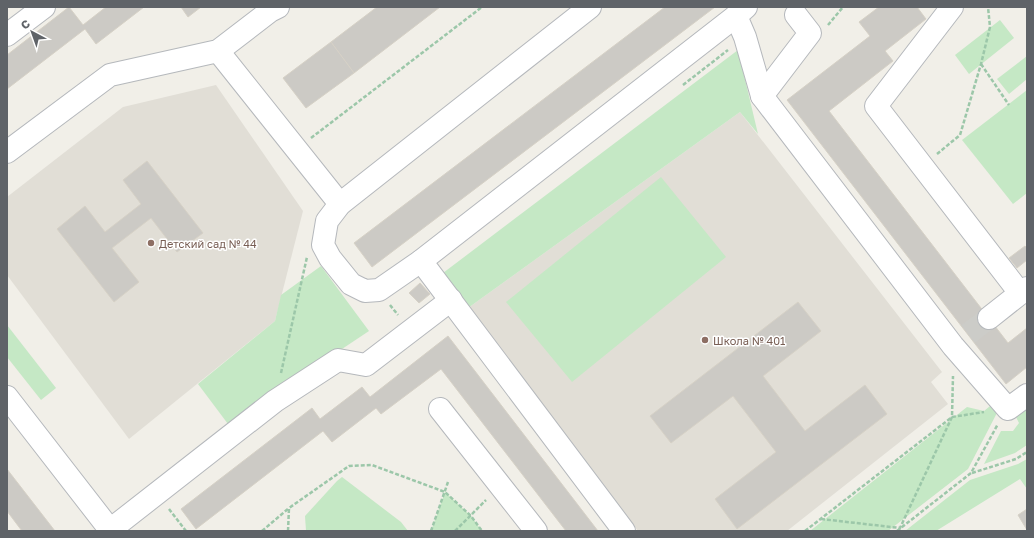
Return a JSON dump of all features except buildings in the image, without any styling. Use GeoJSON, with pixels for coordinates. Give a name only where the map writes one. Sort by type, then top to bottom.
{"type":"FeatureCollection","features":[{"type":"Feature","properties":{"kind":"lane"},"geometry":{"type":"LineString","coordinates":[[7,35],[44,7]]}},
{"type":"Feature","properties":{"kind":"lane"},"geometry":{"type":"LineString","coordinates":[[590,7],[340,204],[326,221],[324,245],[330,258],[351,284],[365,291],[379,290],[421,261],[741,11],[745,37],[762,96],[960,340],[1008,409],[1027,395]]}},
{"type":"Feature","properties":{"kind":"lane"},"geometry":{"type":"LineString","coordinates":[[952,7],[876,106],[922,166],[1024,290],[989,318]]}},
{"type":"Feature","properties":{"kind":"lane"},"geometry":{"type":"LineString","coordinates":[[7,152],[110,75],[218,51],[272,8]]}},
{"type":"Feature","properties":{"kind":"lane"},"geometry":{"type":"LineString","coordinates":[[762,96],[810,33],[796,10]]}},
{"type":"Feature","properties":{"kind":"lane"},"geometry":{"type":"LineString","coordinates":[[218,51],[340,204]]}},
{"type":"Feature","properties":{"kind":"lane"},"geometry":{"type":"LineString","coordinates":[[421,261],[624,531]]}},
{"type":"Feature","properties":{"kind":"lane"},"geometry":{"type":"LineString","coordinates":[[7,397],[111,530],[275,401],[338,360],[366,365],[451,300]]}},
{"type":"Feature","properties":{"kind":"lane"},"geometry":{"type":"LineString","coordinates":[[440,409],[536,531]]}},
{"type":"Feature","properties":{"kind":"path"},"geometry":{"type":"LineString","coordinates":[[296,149],[482,7]]}},
{"type":"Feature","properties":{"kind":"path"},"geometry":{"type":"LineString","coordinates":[[922,166],[960,135],[981,64],[990,27],[988,7]]}},
{"type":"Feature","properties":{"kind":"path"},"geometry":{"type":"LineString","coordinates":[[981,64],[1009,104]]}},
{"type":"Feature","properties":{"kind":"path"},"geometry":{"type":"LineString","coordinates":[[275,401],[308,250]]}},
{"type":"Feature","properties":{"kind":"path"},"geometry":{"type":"LineString","coordinates":[[379,290],[410,331]]}},
{"type":"Feature","properties":{"kind":"path"},"geometry":{"type":"LineString","coordinates":[[900,528],[952,417],[960,340]]}},
{"type":"Feature","properties":{"kind":"path"},"geometry":{"type":"LineString","coordinates":[[805,531],[952,417],[1008,409]]}},
{"type":"Feature","properties":{"kind":"path"},"geometry":{"type":"LineString","coordinates":[[971,473],[1008,409]]}},
{"type":"Feature","properties":{"kind":"path"},"geometry":{"type":"LineString","coordinates":[[897,531],[971,473],[1016,459],[1027,452]]}},
{"type":"Feature","properties":{"kind":"path"},"geometry":{"type":"LineString","coordinates":[[262,531],[289,508],[349,466],[372,465],[445,492],[471,516],[482,531]]}},
{"type":"Feature","properties":{"kind":"path"},"geometry":{"type":"LineString","coordinates":[[431,531],[448,482]]}},
{"type":"Feature","properties":{"kind":"path"},"geometry":{"type":"LineString","coordinates":[[456,531],[501,486]]}},
{"type":"Feature","properties":{"kind":"path"},"geometry":{"type":"LineString","coordinates":[[158,493],[186,531]]}},
{"type":"Feature","properties":{"kind":"path"},"geometry":{"type":"LineString","coordinates":[[288,531],[289,508]]}},
{"type":"Feature","properties":{"kind":"path"},"geometry":{"type":"LineString","coordinates":[[821,519],[900,528]]}},
{"type":"Feature","properties":{"kind":"shaded area","name":"Детский сад № 44"},"geometry":{"type":"Polygon","coordinates":[[[216,85],[303,211],[275,321],[129,439],[7,275],[7,197],[123,107],[216,85]]]}},
{"type":"Feature","properties":{"kind":"shaded area","name":"Школа № 401"},"geometry":{"type":"Polygon","coordinates":[[[740,112],[942,372],[931,382],[948,404],[787,531],[638,531],[468,308],[740,112]]]}},
{"type":"Feature","properties":{"kind":"green space"},"geometry":{"type":"Polygon","coordinates":[[[1000,20],[1014,38],[969,74],[955,55],[1000,20]]]}},
{"type":"Feature","properties":{"kind":"green space"},"geometry":{"type":"Polygon","coordinates":[[[738,50],[758,134],[740,112],[468,308],[443,273],[738,50]]]}},
{"type":"Feature","properties":{"kind":"green space"},"geometry":{"type":"Polygon","coordinates":[[[1027,56],[1027,79],[1009,94],[997,79],[1027,56]]]}},
{"type":"Feature","properties":{"kind":"green space"},"geometry":{"type":"Polygon","coordinates":[[[1027,90],[1027,193],[1013,204],[962,140],[1027,90]]]}},
{"type":"Feature","properties":{"kind":"green space"},"geometry":{"type":"Polygon","coordinates":[[[661,177],[726,257],[572,382],[506,302],[661,177]]]}},
{"type":"Feature","properties":{"kind":"green space"},"geometry":{"type":"Polygon","coordinates":[[[321,266],[369,331],[231,428],[198,384],[275,321],[281,295],[321,266]]]}},
{"type":"Feature","properties":{"kind":"green space"},"geometry":{"type":"Polygon","coordinates":[[[7,325],[56,388],[41,400],[7,357],[7,325]]]}},
{"type":"Feature","properties":{"kind":"green space"},"geometry":{"type":"Polygon","coordinates":[[[995,402],[1000,407],[968,469],[888,531],[810,531],[967,407],[984,411],[995,402]]]}},
{"type":"Feature","properties":{"kind":"green space"},"geometry":{"type":"Polygon","coordinates":[[[1027,409],[1027,445],[1015,453],[984,464],[1001,431],[1013,431],[1019,423],[1016,417],[1027,409]]]}},
{"type":"Feature","properties":{"kind":"green space"},"geometry":{"type":"Polygon","coordinates":[[[1027,459],[1027,489],[1020,479],[936,531],[905,531],[970,480],[1018,464],[1027,459]]]}},
{"type":"Feature","properties":{"kind":"green space"},"geometry":{"type":"Polygon","coordinates":[[[342,477],[401,522],[408,531],[306,531],[305,516],[342,477]]]}},
{"type":"Feature","properties":{"kind":"green space"},"geometry":{"type":"Polygon","coordinates":[[[445,492],[471,516],[482,531],[431,531],[445,492]]]}},
{"type":"Feature","properties":{"kind":"tunnel"},"geometry":{"type":"LineString","coordinates":[[968,334],[989,318]]}},
{"type":"Feature","properties":{"kind":"place","name":"Детский сад № 44"},"geometry":{"type":"Point","coordinates":[151,243]}},
{"type":"Feature","properties":{"kind":"place","name":"Школа № 401"},"geometry":{"type":"Point","coordinates":[705,340]}}]}
